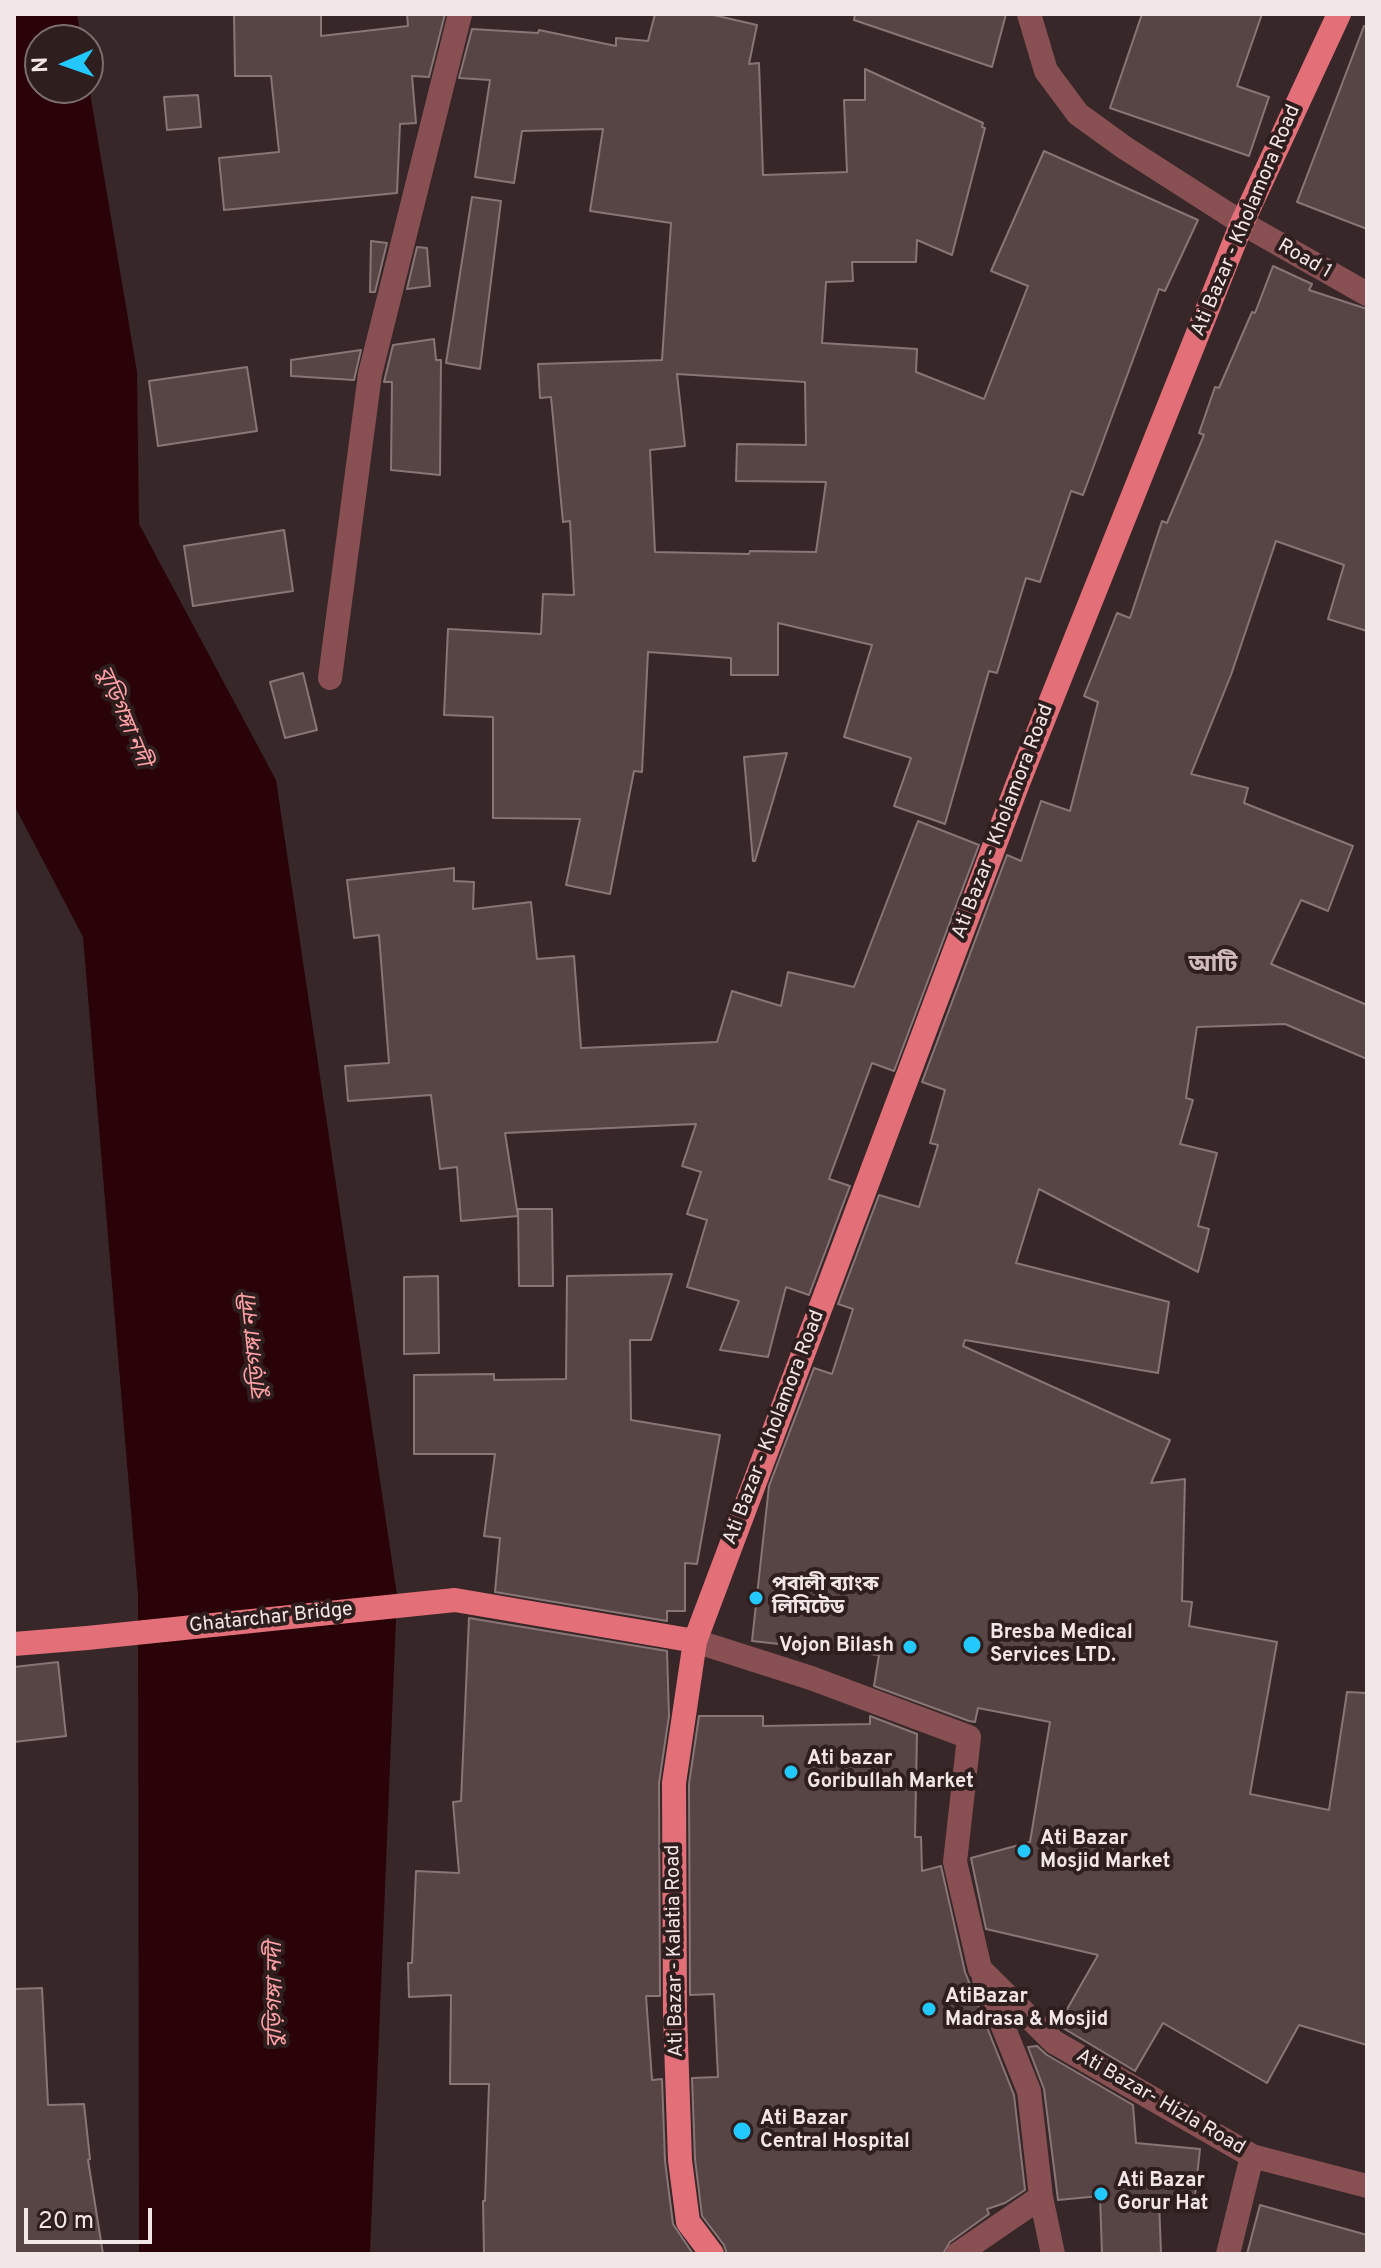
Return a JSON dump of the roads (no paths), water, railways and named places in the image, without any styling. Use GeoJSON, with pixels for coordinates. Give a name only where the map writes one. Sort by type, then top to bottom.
{"type":"FeatureCollection","features":[{"type":"Feature","properties":{"kind":"main road","name":"Ati Bazar - Kholamora Road"},"geometry":{"type":"LineString","coordinates":[[695,1641],[1018,783],[1242,223],[1339,14]]}},
{"type":"Feature","properties":{"kind":"main road","name":"Ghatarchar Bridge"},"geometry":{"type":"LineString","coordinates":[[14,1644],[455,1600],[695,1641]]}},
{"type":"Feature","properties":{"kind":"main road","name":"Ati Bazar - Kalatia Road"},"geometry":{"type":"LineString","coordinates":[[695,1641],[674,1783],[675,2014],[680,2160],[688,2222],[712,2254]]}},
{"type":"Feature","properties":{"kind":"street"},"geometry":{"type":"LineString","coordinates":[[330,678],[370,374],[460,14]]}},
{"type":"Feature","properties":{"kind":"street","name":"Road 1"},"geometry":{"type":"LineString","coordinates":[[1029,14],[1046,71],[1078,114],[1242,223],[1367,294]]}},
{"type":"Feature","properties":{"kind":"street"},"geometry":{"type":"LineString","coordinates":[[695,1641],[811,1678],[969,1737],[955,1862],[980,1969],[1029,2091],[1041,2197],[1053,2254]]}},
{"type":"Feature","properties":{"kind":"street","name":"Ati Bazar- Hizla Road"},"geometry":{"type":"LineString","coordinates":[[980,1969],[1054,2042],[1252,2156],[1367,2186]]}},
{"type":"Feature","properties":{"kind":"street"},"geometry":{"type":"LineString","coordinates":[[1228,2254],[1252,2156]]}},
{"type":"Feature","properties":{"kind":"street"},"geometry":{"type":"LineString","coordinates":[[958,2254],[1041,2197]]}},
{"type":"Feature","properties":{"kind":"water","name":"বুড়িগঙ্গা নদী"},"geometry":{"type":"Polygon","coordinates":[[[14,14],[77,14],[79,24],[24,24],[24,104],[92,104],[137,372],[139,524],[276,780],[397,1595],[370,2254],[139,2254],[138,1595],[83,937],[14,805],[14,14]]]}},
{"type":"Feature","properties":{"kind":"place","name":"পূবালী ব্যাংক লিমিটেড"},"geometry":{"type":"Point","coordinates":[756,1598]}},
{"type":"Feature","properties":{"kind":"place","name":"Bresba Medical Services LTD."},"geometry":{"type":"Point","coordinates":[972,1645]}},
{"type":"Feature","properties":{"kind":"place","name":"Vojon Bilash"},"geometry":{"type":"Point","coordinates":[910,1647]}},
{"type":"Feature","properties":{"kind":"place","name":"Ati bazar Goribullah Market"},"geometry":{"type":"Point","coordinates":[791,1772]}},
{"type":"Feature","properties":{"kind":"place","name":"Ati Bazar Mosjid Market"},"geometry":{"type":"Point","coordinates":[1024,1851]}},
{"type":"Feature","properties":{"kind":"place","name":"AtiBazar Madrasa & Mosjid"},"geometry":{"type":"Point","coordinates":[929,2009]}},
{"type":"Feature","properties":{"kind":"place","name":"Ati Bazar Central Hospital"},"geometry":{"type":"Point","coordinates":[742,2131]}},
{"type":"Feature","properties":{"kind":"place","name":"Ati Bazar Gorur Hat"},"geometry":{"type":"Point","coordinates":[1101,2194]}},
{"type":"Feature","properties":{"kind":"district","name":"আটি"},"geometry":{"type":"Point","coordinates":[1213,966]}}]}
